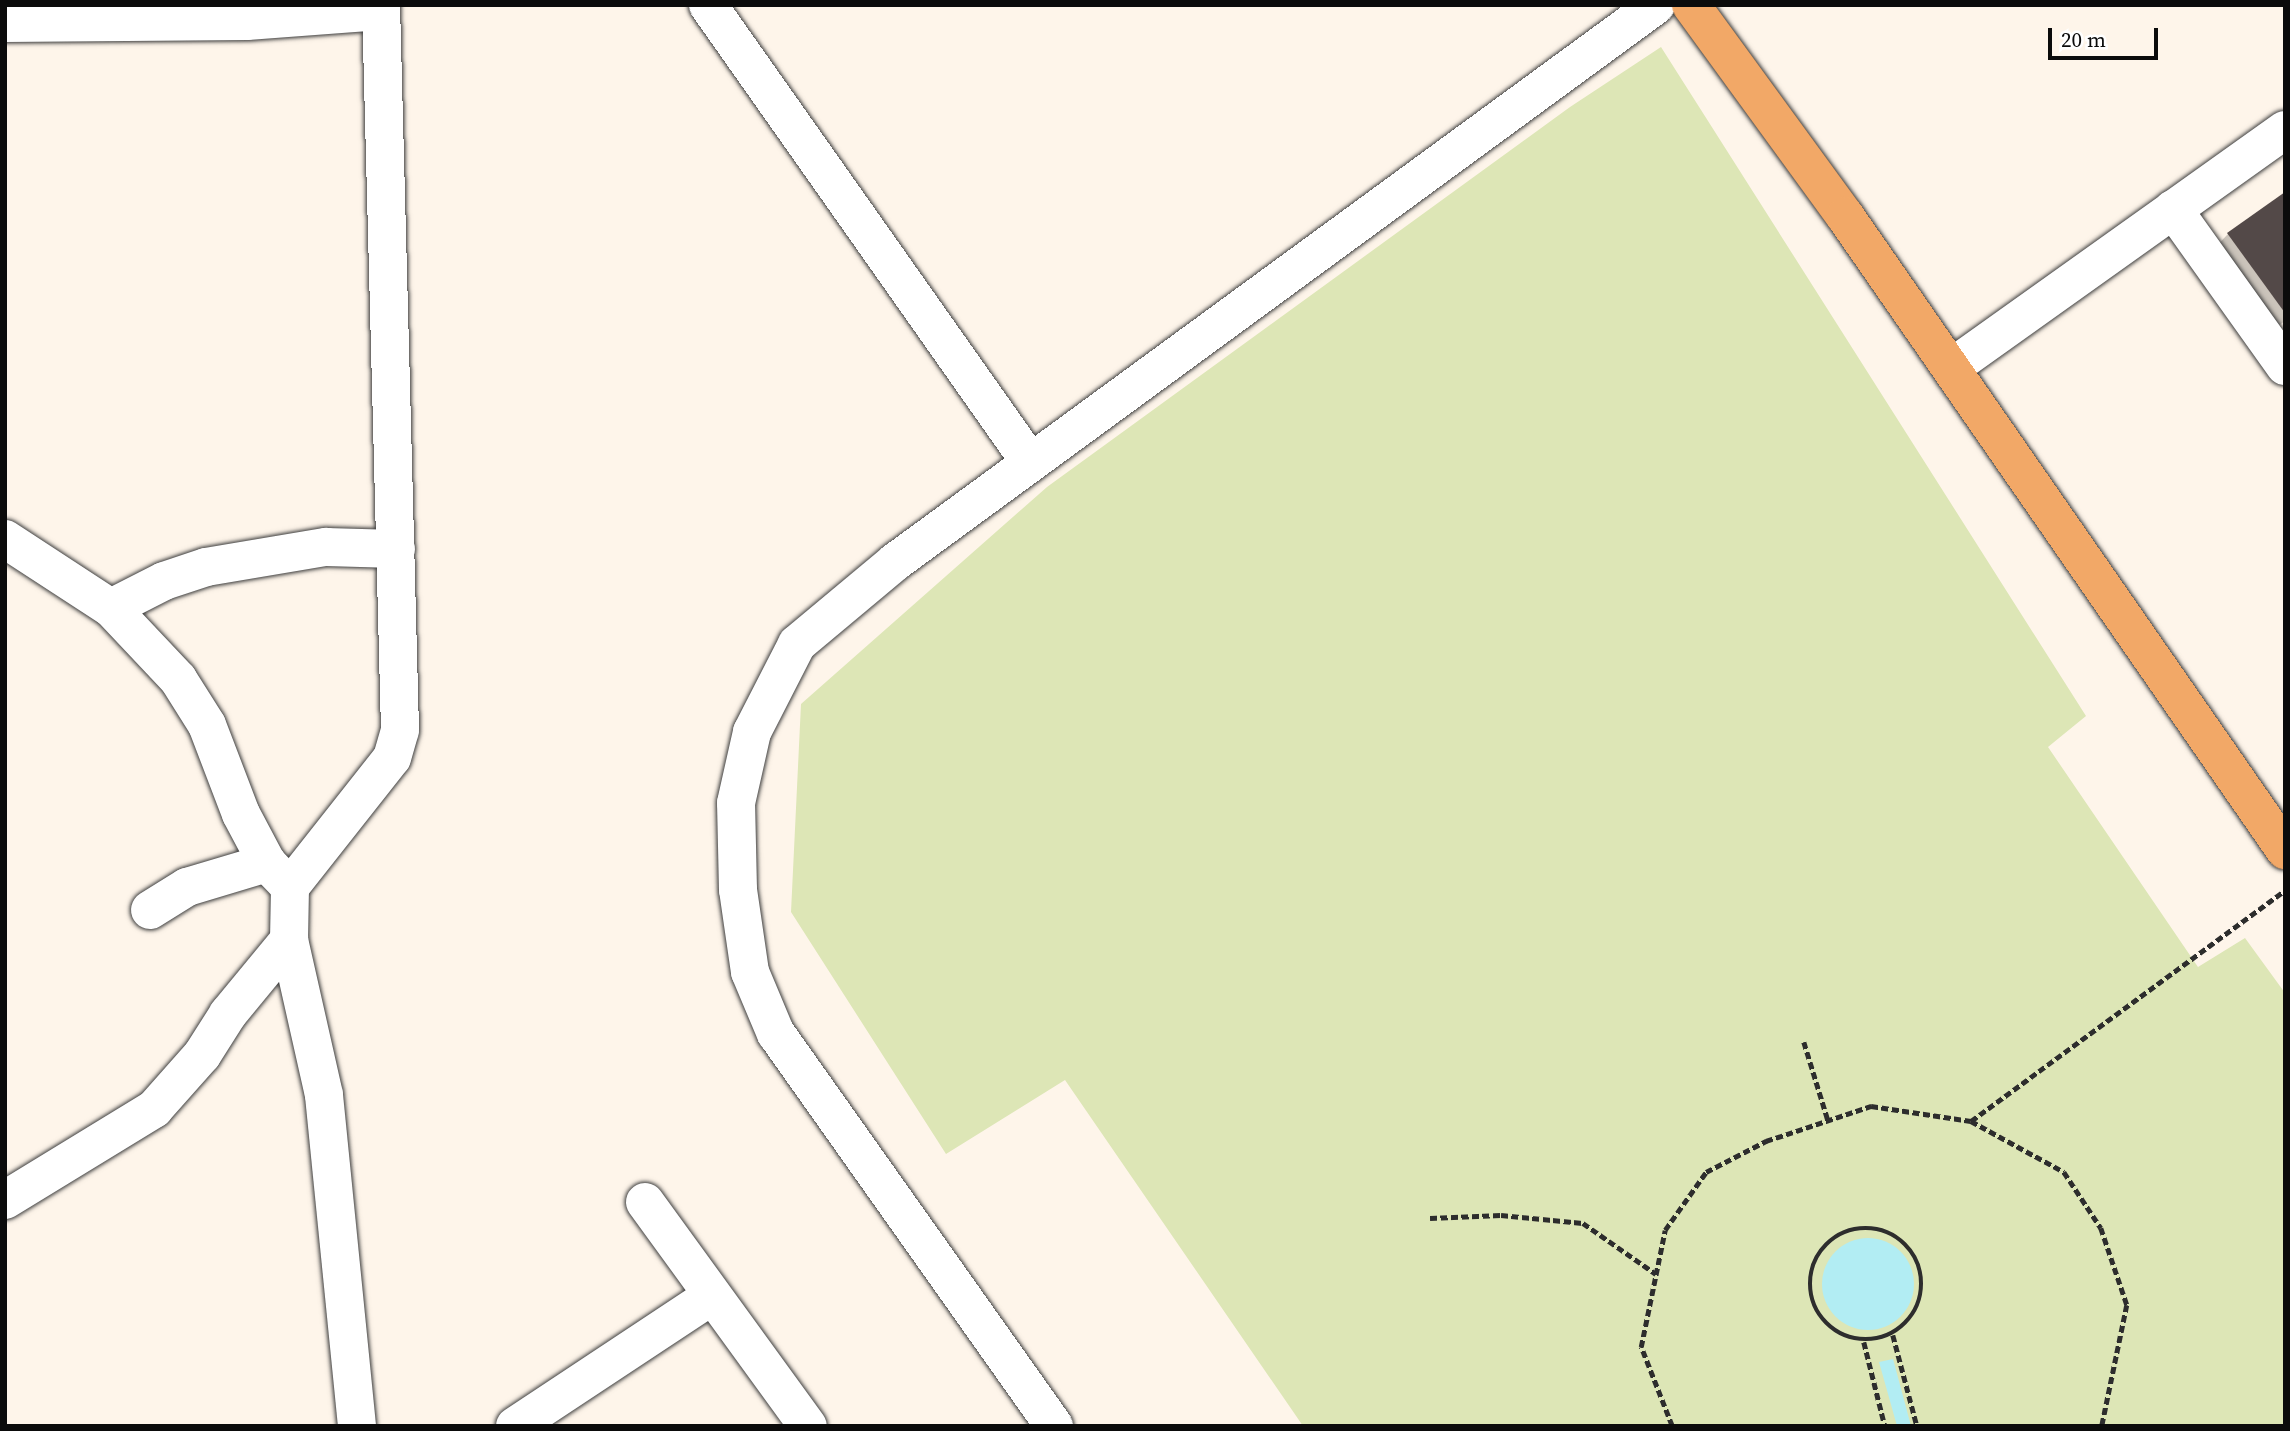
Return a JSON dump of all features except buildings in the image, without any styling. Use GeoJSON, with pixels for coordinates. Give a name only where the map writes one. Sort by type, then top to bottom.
{"type":"FeatureCollection","features":[{"type":"Feature","properties":{"kind":"main road"},"geometry":{"type":"LineString","coordinates":[[1691,5],[1951,368],[2285,850]]}},
{"type":"Feature","properties":{"kind":"street"},"geometry":{"type":"LineString","coordinates":[[708,5],[1030,462]]}},
{"type":"Feature","properties":{"kind":"street"},"geometry":{"type":"LineString","coordinates":[[1054,1426],[776,1034],[750,972],[738,890],[736,803],[751,732],[797,644],[895,562],[1656,5]]}},
{"type":"Feature","properties":{"kind":"street"},"geometry":{"type":"LineString","coordinates":[[5,23],[247,20],[381,8],[396,549],[398,745],[279,875],[187,887],[150,910]]}},
{"type":"Feature","properties":{"kind":"street"},"geometry":{"type":"LineString","coordinates":[[1951,368],[2285,130]]}},
{"type":"Feature","properties":{"kind":"street"},"geometry":{"type":"LineString","coordinates":[[2173,209],[2285,366]]}},
{"type":"Feature","properties":{"kind":"street"},"geometry":{"type":"LineString","coordinates":[[5,539],[111,608],[178,679],[207,725],[241,814],[279,875],[289,940],[324,1095],[357,1426]]}},
{"type":"Feature","properties":{"kind":"street"},"geometry":{"type":"LineString","coordinates":[[111,608],[164,581],[205,567],[326,547],[396,549]]}},
{"type":"Feature","properties":{"kind":"street"},"geometry":{"type":"LineString","coordinates":[[5,1200],[154,1109],[202,1055],[228,1014],[289,940]]}},
{"type":"Feature","properties":{"kind":"street"},"geometry":{"type":"LineString","coordinates":[[645,1202],[710,1297],[807,1426]]}},
{"type":"Feature","properties":{"kind":"street"},"geometry":{"type":"LineString","coordinates":[[514,1426],[710,1297]]}},
{"type":"Feature","properties":{"kind":"path"},"geometry":{"type":"LineString","coordinates":[[1971,1122],[2285,890]]}},
{"type":"Feature","properties":{"kind":"path"},"geometry":{"type":"LineString","coordinates":[[1804,1042],[1828,1120]]}},
{"type":"Feature","properties":{"kind":"path"},"geometry":{"type":"LineString","coordinates":[[1672,1426],[1641,1347],[1665,1230],[1706,1172],[1766,1141],[1871,1106],[1971,1122],[2064,1172],[2101,1228],[2127,1305],[2102,1426]]}},
{"type":"Feature","properties":{"kind":"path"},"geometry":{"type":"LineString","coordinates":[[1430,1218],[1501,1215],[1583,1223],[1656,1274]]}},
{"type":"Feature","properties":{"kind":"path"},"geometry":{"type":"LineString","coordinates":[[1851,1229],[1884,1230],[1911,1249],[1923,1279],[1916,1311],[1893,1335],[1864,1342],[1837,1333],[1814,1309],[1809,1276],[1823,1246],[1851,1229]]}},
{"type":"Feature","properties":{"kind":"path"},"geometry":{"type":"LineString","coordinates":[[1893,1335],[1917,1426]]}},
{"type":"Feature","properties":{"kind":"path"},"geometry":{"type":"LineString","coordinates":[[1864,1342],[1885,1426]]}},
{"type":"Feature","properties":{"kind":"green space"},"geometry":{"type":"Polygon","coordinates":[[[1661,47],[2086,716],[2048,747],[2198,967],[2245,938],[2285,993],[2285,1426],[1303,1426],[1065,1080],[946,1154],[791,912],[801,704],[1047,487],[1570,107],[1661,47]]]}},
{"type":"Feature","properties":{"kind":"water"},"geometry":{"type":"Polygon","coordinates":[[[1868,1238],[1886,1241],[1901,1251],[1911,1266],[1914,1284],[1911,1302],[1901,1317],[1886,1327],[1868,1330],[1850,1327],[1835,1317],[1825,1302],[1822,1284],[1825,1266],[1835,1251],[1850,1241],[1868,1238]]]}},
{"type":"Feature","properties":{"kind":"water"},"geometry":{"type":"Polygon","coordinates":[[[1893,1359],[1911,1426],[1897,1426],[1879,1362],[1893,1359]]]}}]}
